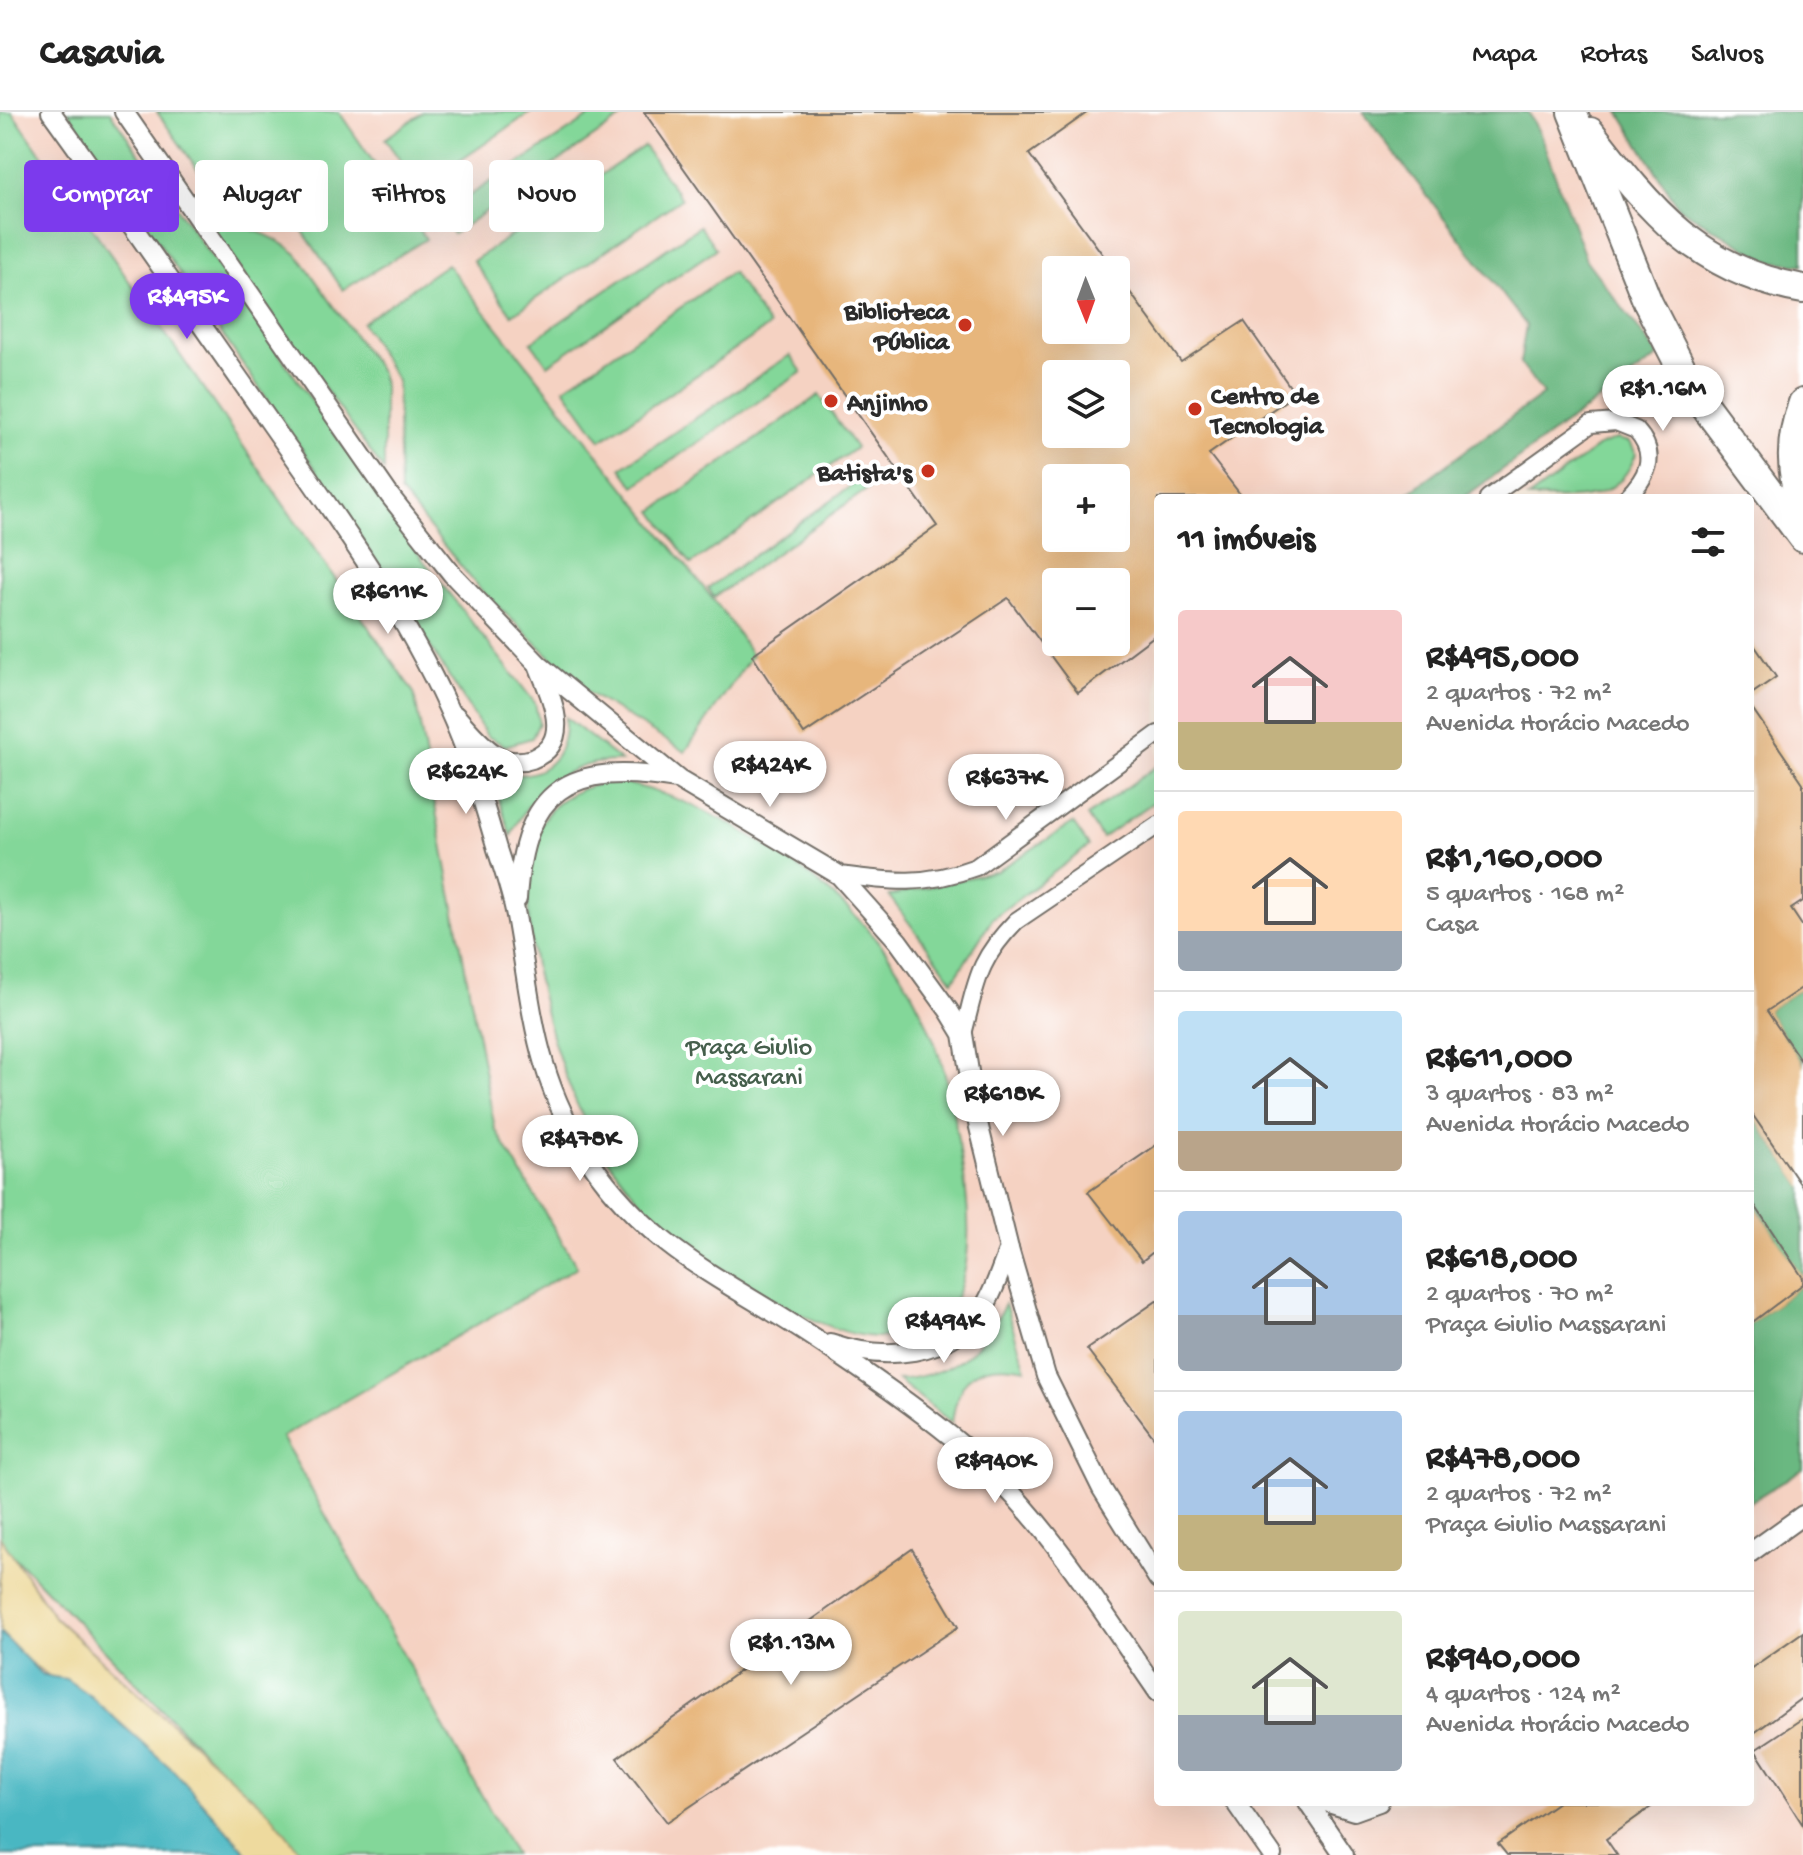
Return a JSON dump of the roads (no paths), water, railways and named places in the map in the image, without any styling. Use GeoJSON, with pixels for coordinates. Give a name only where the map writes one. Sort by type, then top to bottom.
{"type":"FeatureCollection","features":[{"type":"Feature","properties":{"kind":"highway"},"geometry":{"type":"LineString","coordinates":[[1573,112],[1633,187],[1696,248],[1733,270],[1769,283],[1803,289]]}},
{"type":"Feature","properties":{"kind":"highway"},"geometry":{"type":"LineString","coordinates":[[1573,112],[1648,303],[1692,389],[1803,538]]}},
{"type":"Feature","properties":{"kind":"highway"},"geometry":{"type":"LineString","coordinates":[[1803,403],[1793,431],[1792,460],[1803,510]]}},
{"type":"Feature","properties":{"kind":"street"},"geometry":{"type":"LineString","coordinates":[[51,112],[344,527],[397,608],[448,707],[475,772],[516,913],[529,1008],[548,1081],[565,1122],[593,1166],[658,1240],[705,1273],[812,1337],[951,1437],[1010,1489],[1045,1528],[1154,1686]]}},
{"type":"Feature","properties":{"kind":"street"},"geometry":{"type":"LineString","coordinates":[[124,112],[390,496],[452,574],[539,665],[679,780],[839,875],[898,941],[963,1034]]}},
{"type":"Feature","properties":{"kind":"street"},"geometry":{"type":"LineString","coordinates":[[1494,494],[1591,424],[1610,421],[1636,430],[1649,453],[1647,475],[1630,494]]}},
{"type":"Feature","properties":{"kind":"street"},"geometry":{"type":"LineString","coordinates":[[448,707],[497,757],[527,761],[553,744],[558,730],[552,698],[539,665]]}},
{"type":"Feature","properties":{"kind":"street"},"geometry":{"type":"LineString","coordinates":[[839,875],[903,883],[945,878],[976,867],[1154,737]]}},
{"type":"Feature","properties":{"kind":"street"},"geometry":{"type":"LineString","coordinates":[[516,913],[519,856],[532,821],[551,797],[575,781],[607,773],[637,773],[679,780]]}},
{"type":"Feature","properties":{"kind":"street"},"geometry":{"type":"LineString","coordinates":[[1154,828],[1016,921],[996,941],[983,958],[963,1034],[976,1115],[1009,1249],[1046,1376],[1102,1489],[1154,1573]]}},
{"type":"Feature","properties":{"kind":"street"},"geometry":{"type":"LineString","coordinates":[[812,1337],[875,1354],[910,1353],[938,1344],[968,1327],[983,1308],[1009,1249]]}},
{"type":"Feature","properties":{"kind":"street"},"geometry":{"type":"LineString","coordinates":[[1754,1550],[1803,1515]]}},
{"type":"Feature","properties":{"kind":"street"},"geometry":{"type":"LineString","coordinates":[[1238,1806],[1272,1855]]}},
{"type":"Feature","properties":{"kind":"street"},"geometry":{"type":"LineString","coordinates":[[1311,1806],[1344,1855]]}},
{"type":"Feature","properties":{"kind":"street"},"geometry":{"type":"LineString","coordinates":[[1338,1806],[1354,1811],[1368,1806]]}},
{"type":"Feature","properties":{"kind":"water"},"geometry":{"type":"Polygon","coordinates":[[[0,1632],[42,1675],[66,1679],[89,1695],[174,1771],[249,1855],[0,1855],[0,1632]]]}},
{"type":"Feature","properties":{"kind":"place","name":"Biblioteca Pública"},"geometry":{"type":"Point","coordinates":[965,325]}},
{"type":"Feature","properties":{"kind":"place","name":"Anjinho"},"geometry":{"type":"Point","coordinates":[831,401]}},
{"type":"Feature","properties":{"kind":"place","name":"Centro de Tecnologia"},"geometry":{"type":"Point","coordinates":[1195,409]}},
{"type":"Feature","properties":{"kind":"place","name":"Batista's"},"geometry":{"type":"Point","coordinates":[928,471]}},
{"type":"Feature","properties":{"kind":"park label","name":"Praça Giulio Massarani"},"geometry":{"type":"Point","coordinates":[749,1060]}}]}
